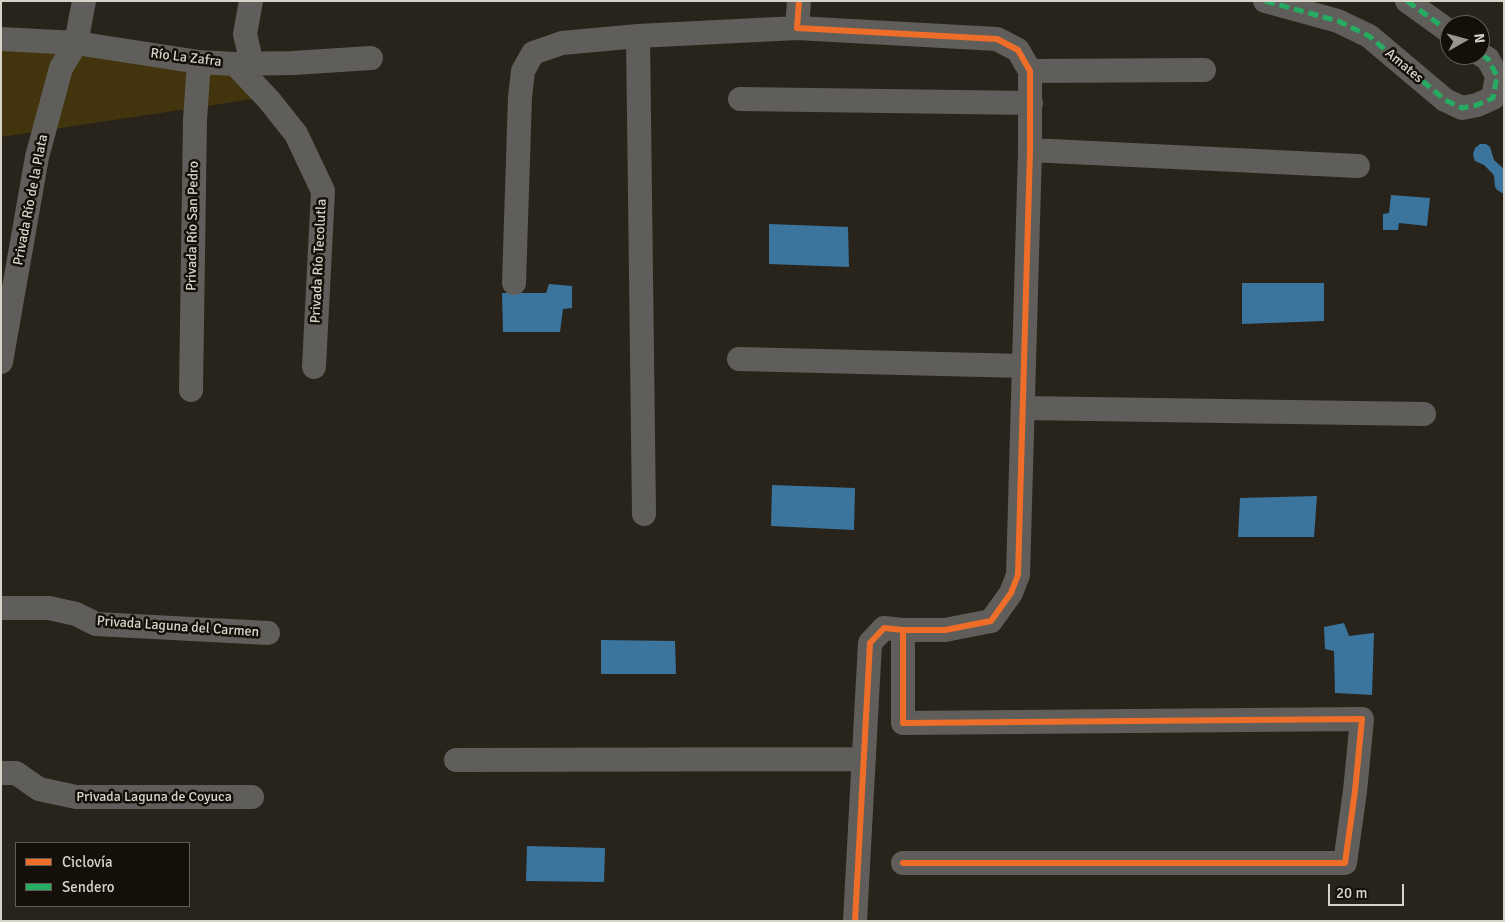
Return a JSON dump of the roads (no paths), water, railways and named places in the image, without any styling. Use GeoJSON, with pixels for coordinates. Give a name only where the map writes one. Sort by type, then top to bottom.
{"type":"FeatureCollection","features":[{"type":"Feature","properties":{"kind":"street","name":"Privada Río de la Plata"},"geometry":{"type":"LineString","coordinates":[[1,362],[37,157],[62,68],[76,43],[84,1]]}},
{"type":"Feature","properties":{"kind":"street"},"geometry":{"type":"LineString","coordinates":[[243,64],[245,34],[251,1]]}},
{"type":"Feature","properties":{"kind":"street"},"geometry":{"type":"LineString","coordinates":[[797,28],[799,1]]}},
{"type":"Feature","properties":{"kind":"street","name":"Amates"},"geometry":{"type":"LineString","coordinates":[[1265,1],[1338,22],[1369,36],[1445,100],[1462,108],[1477,105],[1493,98],[1497,76],[1490,63]]}},
{"type":"Feature","properties":{"kind":"street"},"geometry":{"type":"LineString","coordinates":[[1407,1],[1440,25]]}},
{"type":"Feature","properties":{"kind":"street"},"geometry":{"type":"LineString","coordinates":[[514,283],[520,98],[523,71],[533,53],[562,43],[638,36],[797,28],[997,39],[1018,50],[1030,71],[1030,150],[1018,575],[1011,593],[991,621],[945,630],[884,628],[870,643],[855,921]]}},
{"type":"Feature","properties":{"kind":"street"},"geometry":{"type":"LineString","coordinates":[[638,36],[644,514]]}},
{"type":"Feature","properties":{"kind":"street","name":"Río La Zafra"},"geometry":{"type":"LineString","coordinates":[[1,39],[76,43],[198,62],[243,64],[371,58]]}},
{"type":"Feature","properties":{"kind":"street","name":"Privada Río San Pedro"},"geometry":{"type":"LineString","coordinates":[[191,390],[195,120],[198,62]]}},
{"type":"Feature","properties":{"kind":"street","name":"Privada Río Tecolutla"},"geometry":{"type":"LineString","coordinates":[[243,64],[296,134],[323,191],[314,367]]}},
{"type":"Feature","properties":{"kind":"street"},"geometry":{"type":"LineString","coordinates":[[1030,71],[1204,70]]}},
{"type":"Feature","properties":{"kind":"street"},"geometry":{"type":"LineString","coordinates":[[740,99],[1031,103]]}},
{"type":"Feature","properties":{"kind":"street"},"geometry":{"type":"LineString","coordinates":[[1030,150],[1358,166]]}},
{"type":"Feature","properties":{"kind":"street"},"geometry":{"type":"LineString","coordinates":[[740,359],[1024,366]]}},
{"type":"Feature","properties":{"kind":"street"},"geometry":{"type":"LineString","coordinates":[[1023,408],[1424,414]]}},
{"type":"Feature","properties":{"kind":"street","name":"Privada Laguna del Carmen"},"geometry":{"type":"LineString","coordinates":[[1,608],[50,608],[76,614],[96,624],[268,633]]}},
{"type":"Feature","properties":{"kind":"street"},"geometry":{"type":"LineString","coordinates":[[903,630],[903,723],[1362,719],[1345,863],[903,863]]}},
{"type":"Feature","properties":{"kind":"street"},"geometry":{"type":"LineString","coordinates":[[456,760],[864,759]]}},
{"type":"Feature","properties":{"kind":"street","name":"Privada Laguna de Coyuca"},"geometry":{"type":"LineString","coordinates":[[1,773],[16,773],[39,789],[76,797],[252,797]]}},
{"type":"Feature","properties":{"kind":"water"},"geometry":{"type":"Polygon","coordinates":[[[1480,144],[1486,144],[1490,147],[1494,160],[1504,169],[1504,194],[1495,187],[1492,173],[1484,165],[1475,161],[1473,154],[1475,148],[1480,144]]]}},
{"type":"Feature","properties":{"kind":"water"},"geometry":{"type":"Polygon","coordinates":[[[1391,195],[1430,198],[1427,226],[1399,223],[1398,230],[1383,230],[1383,214],[1389,213],[1391,195]]]}},
{"type":"Feature","properties":{"kind":"water"},"geometry":{"type":"Polygon","coordinates":[[[769,224],[848,227],[849,267],[769,264],[769,224]]]}},
{"type":"Feature","properties":{"kind":"water"},"geometry":{"type":"Polygon","coordinates":[[[1242,283],[1324,283],[1324,321],[1242,324],[1242,283]]]}},
{"type":"Feature","properties":{"kind":"water"},"geometry":{"type":"Polygon","coordinates":[[[549,284],[572,286],[572,308],[563,309],[560,332],[503,332],[502,293],[546,293],[549,284]]]}},
{"type":"Feature","properties":{"kind":"water"},"geometry":{"type":"Polygon","coordinates":[[[772,485],[855,488],[854,530],[771,526],[772,485]]]}},
{"type":"Feature","properties":{"kind":"water"},"geometry":{"type":"Polygon","coordinates":[[[1317,496],[1314,537],[1238,537],[1240,498],[1317,496]]]}},
{"type":"Feature","properties":{"kind":"water"},"geometry":{"type":"Polygon","coordinates":[[[1344,623],[1349,636],[1374,633],[1372,695],[1335,693],[1334,651],[1325,649],[1324,627],[1344,623]]]}},
{"type":"Feature","properties":{"kind":"water"},"geometry":{"type":"Polygon","coordinates":[[[601,640],[675,641],[676,674],[601,674],[601,640]]]}},
{"type":"Feature","properties":{"kind":"water"},"geometry":{"type":"Polygon","coordinates":[[[527,846],[605,848],[604,882],[526,881],[527,846]]]}}]}
